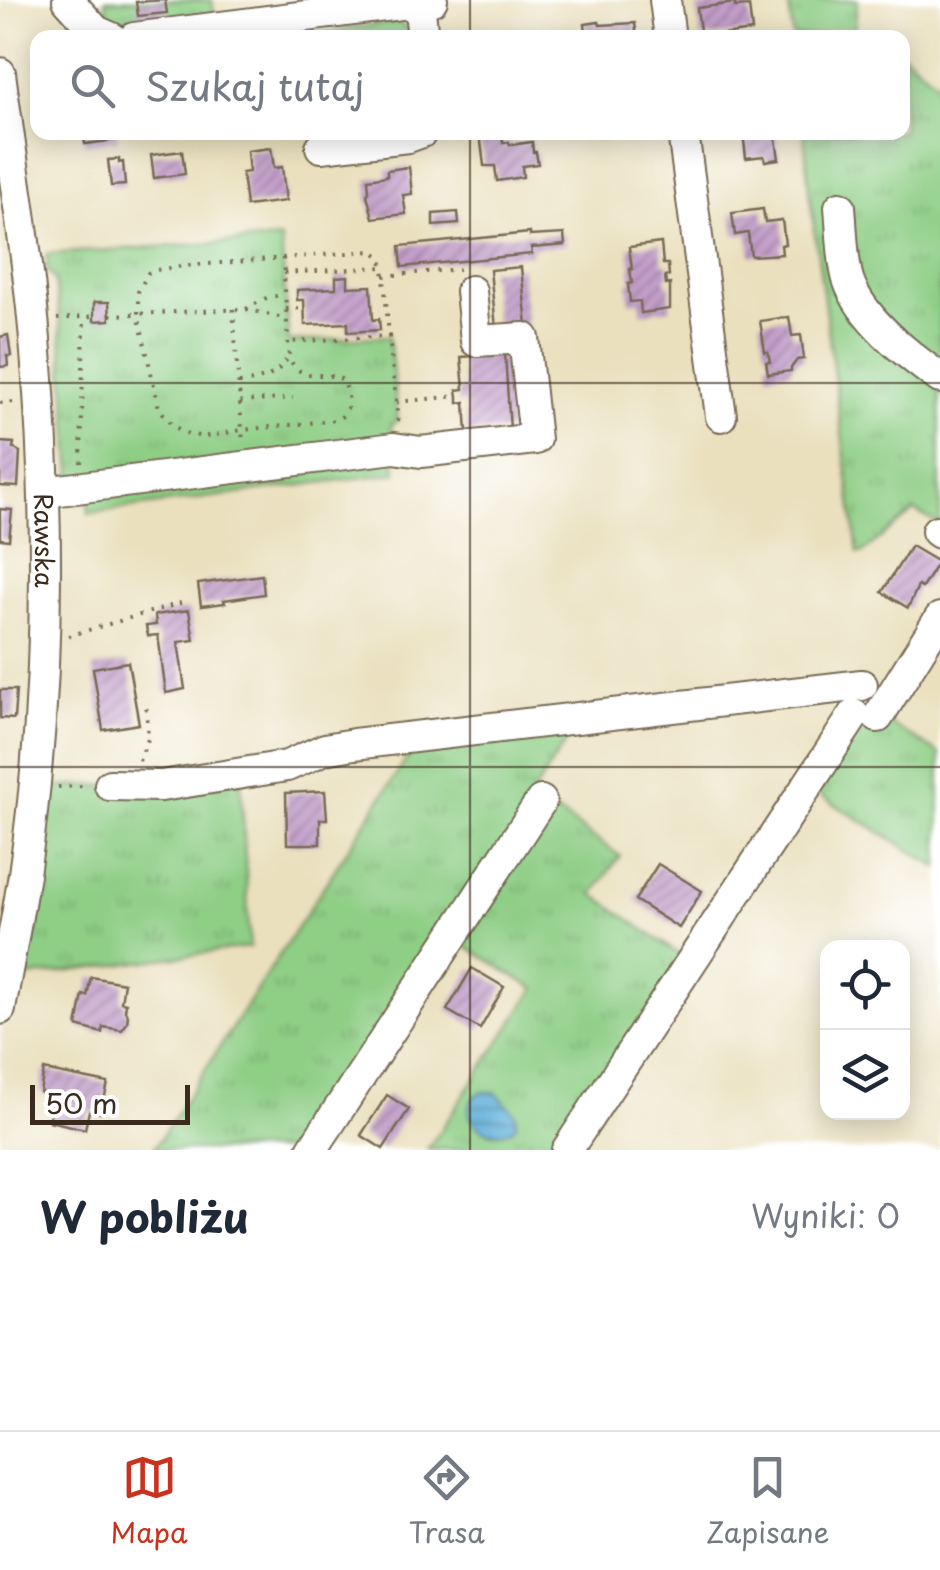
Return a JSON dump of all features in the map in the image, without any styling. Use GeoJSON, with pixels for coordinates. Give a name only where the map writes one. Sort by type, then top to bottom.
{"type":"FeatureCollection","features":[{"type":"Feature","properties":{"kind":"street"},"geometry":{"type":"LineString","coordinates":[[68,0],[95,30]]}},
{"type":"Feature","properties":{"kind":"street"},"geometry":{"type":"LineString","coordinates":[[665,0],[669,30]]}},
{"type":"Feature","properties":{"kind":"street"},"geometry":{"type":"LineString","coordinates":[[197,30],[426,1],[424,30]]}},
{"type":"Feature","properties":{"kind":"street","name":"Rawska"},"geometry":{"type":"LineString","coordinates":[[0,73],[4,137],[36,349],[44,492],[43,640],[34,788],[24,873],[0,1008]]}},
{"type":"Feature","properties":{"kind":"street"},"geometry":{"type":"LineString","coordinates":[[321,147],[376,140]]}},
{"type":"Feature","properties":{"kind":"street"},"geometry":{"type":"LineString","coordinates":[[684,140],[721,416]]}},
{"type":"Feature","properties":{"kind":"street"},"geometry":{"type":"LineString","coordinates":[[840,207],[848,279],[868,316],[940,378]]}},
{"type":"Feature","properties":{"kind":"street"},"geometry":{"type":"LineString","coordinates":[[44,492],[394,448],[421,452],[535,439],[524,338],[476,342],[472,280]]}},
{"type":"Feature","properties":{"kind":"street"},"geometry":{"type":"LineString","coordinates":[[566,1150],[866,716],[940,618]]}},
{"type":"Feature","properties":{"kind":"street"},"geometry":{"type":"LineString","coordinates":[[110,784],[161,786],[287,766],[325,750],[354,744],[862,685]]}},
{"type":"Feature","properties":{"kind":"street"},"geometry":{"type":"LineString","coordinates":[[312,1150],[541,801]]}},
{"type":"Feature","properties":{"kind":"path"},"geometry":{"type":"LineString","coordinates":[[283,258],[292,366],[303,374],[343,380],[348,401],[345,415],[336,420],[203,437],[185,433],[167,420],[159,408],[138,314],[140,285],[148,273],[156,270],[283,258],[372,251],[380,256],[384,266],[398,420],[391,424]]}},
{"type":"Feature","properties":{"kind":"path"},"geometry":{"type":"LineString","coordinates":[[284,273],[384,266]]}},
{"type":"Feature","properties":{"kind":"path"},"geometry":{"type":"LineString","coordinates":[[384,276],[472,280]]}},
{"type":"Feature","properties":{"kind":"path"},"geometry":{"type":"LineString","coordinates":[[246,309],[268,298],[286,295]]}},
{"type":"Feature","properties":{"kind":"path"},"geometry":{"type":"LineString","coordinates":[[286,309],[304,308]]}},
{"type":"Feature","properties":{"kind":"path"},"geometry":{"type":"LineString","coordinates":[[233,309],[243,443]]}},
{"type":"Feature","properties":{"kind":"path"},"geometry":{"type":"LineString","coordinates":[[110,315],[246,309],[287,319]]}},
{"type":"Feature","properties":{"kind":"path"},"geometry":{"type":"LineString","coordinates":[[80,488],[84,316]]}},
{"type":"Feature","properties":{"kind":"path"},"geometry":{"type":"LineString","coordinates":[[60,318],[94,316]]}},
{"type":"Feature","properties":{"kind":"path"},"geometry":{"type":"LineString","coordinates":[[288,342],[390,336]]}},
{"type":"Feature","properties":{"kind":"path"},"geometry":{"type":"LineString","coordinates":[[238,383],[265,379],[289,356]]}},
{"type":"Feature","properties":{"kind":"path"},"geometry":{"type":"LineString","coordinates":[[396,402],[458,396]]}},
{"type":"Feature","properties":{"kind":"path"},"geometry":{"type":"LineString","coordinates":[[240,402],[292,398]]}},
{"type":"Feature","properties":{"kind":"path"},"geometry":{"type":"LineString","coordinates":[[43,640],[74,636],[182,603]]}},
{"type":"Feature","properties":{"kind":"path"},"geometry":{"type":"LineString","coordinates":[[34,788],[110,784],[143,755],[149,729],[146,702]]}},
{"type":"Feature","properties":{"kind":"green space"},"geometry":{"type":"Polygon","coordinates":[[[105,0],[212,0],[214,14],[121,27],[107,14],[105,0]]]}},
{"type":"Feature","properties":{"kind":"green space"},"geometry":{"type":"Polygon","coordinates":[[[788,0],[858,0],[854,30],[792,30],[788,0]]]}},
{"type":"Feature","properties":{"kind":"green space"},"geometry":{"type":"Polygon","coordinates":[[[398,22],[409,30],[335,30],[398,22]]]}},
{"type":"Feature","properties":{"kind":"green space"},"geometry":{"type":"Polygon","coordinates":[[[910,59],[940,85],[940,525],[914,511],[858,553],[805,140],[910,140],[910,59]]]}},
{"type":"Feature","properties":{"kind":"green space"},"geometry":{"type":"Polygon","coordinates":[[[281,239],[289,342],[389,336],[398,420],[391,425],[396,473],[89,513],[88,487],[73,489],[60,318],[55,280],[47,270],[47,254],[281,239]]]}},
{"type":"Feature","properties":{"kind":"green space"},"geometry":{"type":"Polygon","coordinates":[[[867,710],[940,754],[939,868],[813,791],[867,710]]]}},
{"type":"Feature","properties":{"kind":"green space"},"geometry":{"type":"Polygon","coordinates":[[[573,731],[532,794],[620,856],[593,894],[696,966],[574,1150],[427,1150],[535,989],[454,939],[314,1150],[153,1150],[413,749],[573,731]]]}},
{"type":"Feature","properties":{"kind":"green space"},"geometry":{"type":"Polygon","coordinates":[[[240,765],[250,947],[27,977],[50,787],[110,785],[240,765]]]}},
{"type":"Feature","properties":{"kind":"water"},"geometry":{"type":"Polygon","coordinates":[[[481,1092],[495,1092],[516,1114],[516,1125],[507,1132],[496,1133],[478,1125],[469,1109],[481,1092]]]}},
{"type":"Feature","properties":{"kind":"building"},"geometry":{"type":"Polygon","coordinates":[[[165,0],[167,13],[138,16],[136,2],[165,0]]]}},
{"type":"Feature","properties":{"kind":"building"},"geometry":{"type":"Polygon","coordinates":[[[735,3],[735,7],[749,6],[752,30],[700,30],[697,8],[735,3]]]}},
{"type":"Feature","properties":{"kind":"building"},"geometry":{"type":"Polygon","coordinates":[[[635,23],[636,30],[586,30],[585,24],[635,23]]]}},
{"type":"Feature","properties":{"kind":"building"},"geometry":{"type":"Polygon","coordinates":[[[84,140],[117,140],[85,144],[84,140]]]}},
{"type":"Feature","properties":{"kind":"building"},"geometry":{"type":"Polygon","coordinates":[[[481,140],[503,140],[510,145],[532,142],[538,164],[522,166],[523,177],[497,181],[495,166],[484,166],[481,140]]]}},
{"type":"Feature","properties":{"kind":"building"},"geometry":{"type":"Polygon","coordinates":[[[744,140],[776,140],[779,159],[746,158],[744,140]]]}},
{"type":"Feature","properties":{"kind":"building"},"geometry":{"type":"Polygon","coordinates":[[[271,148],[274,168],[282,167],[286,201],[246,206],[242,173],[249,172],[247,151],[271,148]]]}},
{"type":"Feature","properties":{"kind":"building"},"geometry":{"type":"Polygon","coordinates":[[[182,151],[185,174],[154,178],[151,155],[182,151]]]}},
{"type":"Feature","properties":{"kind":"building"},"geometry":{"type":"Polygon","coordinates":[[[119,159],[119,163],[123,162],[125,185],[111,186],[108,160],[119,159]]]}},
{"type":"Feature","properties":{"kind":"building"},"geometry":{"type":"Polygon","coordinates":[[[409,167],[412,194],[403,195],[406,214],[373,218],[367,195],[368,179],[387,176],[387,170],[409,167]]]}},
{"type":"Feature","properties":{"kind":"building"},"geometry":{"type":"Polygon","coordinates":[[[763,209],[765,222],[782,220],[782,254],[751,256],[748,233],[735,235],[732,213],[763,209]]]}},
{"type":"Feature","properties":{"kind":"building"},"geometry":{"type":"Polygon","coordinates":[[[458,212],[459,224],[433,226],[433,214],[458,212]]]}},
{"type":"Feature","properties":{"kind":"building"},"geometry":{"type":"Polygon","coordinates":[[[530,233],[564,234],[565,245],[531,248],[532,254],[402,267],[400,246],[530,233]]]}},
{"type":"Feature","properties":{"kind":"building"},"geometry":{"type":"Polygon","coordinates":[[[661,243],[663,264],[668,264],[669,276],[665,276],[666,285],[670,284],[670,309],[641,313],[640,301],[630,302],[629,247],[661,243]]]}},
{"type":"Feature","properties":{"kind":"building"},"geometry":{"type":"Polygon","coordinates":[[[521,267],[527,325],[496,328],[490,270],[521,267]]]}},
{"type":"Feature","properties":{"kind":"building"},"geometry":{"type":"Polygon","coordinates":[[[348,276],[348,287],[371,286],[373,320],[379,319],[380,330],[348,332],[348,323],[305,325],[304,300],[297,300],[297,290],[336,288],[336,277],[348,276]]]}},
{"type":"Feature","properties":{"kind":"building"},"geometry":{"type":"Polygon","coordinates":[[[94,302],[109,302],[110,320],[94,321],[94,302]]]}},
{"type":"Feature","properties":{"kind":"building"},"geometry":{"type":"Polygon","coordinates":[[[789,317],[792,336],[801,335],[804,359],[797,360],[791,371],[768,374],[766,362],[770,362],[760,321],[789,317]]]}},
{"type":"Feature","properties":{"kind":"building"},"geometry":{"type":"Polygon","coordinates":[[[8,335],[11,356],[7,356],[8,366],[0,367],[0,337],[8,335]]]}},
{"type":"Feature","properties":{"kind":"building"},"geometry":{"type":"Polygon","coordinates":[[[505,354],[510,430],[467,433],[465,402],[458,403],[457,390],[464,389],[461,357],[505,354]]]}},
{"type":"Feature","properties":{"kind":"building"},"geometry":{"type":"Polygon","coordinates":[[[0,442],[14,443],[13,448],[20,452],[18,487],[0,486],[0,442]]]}},
{"type":"Feature","properties":{"kind":"building"},"geometry":{"type":"Polygon","coordinates":[[[0,509],[12,510],[9,540],[0,539],[0,509]]]}},
{"type":"Feature","properties":{"kind":"building"},"geometry":{"type":"Polygon","coordinates":[[[911,546],[938,562],[922,588],[918,586],[908,608],[882,592],[911,546]]]}},
{"type":"Feature","properties":{"kind":"building"},"geometry":{"type":"Polygon","coordinates":[[[262,575],[264,594],[201,606],[198,584],[262,575]]]}},
{"type":"Feature","properties":{"kind":"building"},"geometry":{"type":"Polygon","coordinates":[[[189,610],[194,640],[178,642],[185,689],[166,693],[158,635],[148,636],[146,626],[156,625],[155,615],[189,610]]]}},
{"type":"Feature","properties":{"kind":"building"},"geometry":{"type":"Polygon","coordinates":[[[128,662],[139,724],[103,730],[93,668],[128,662]]]}},
{"type":"Feature","properties":{"kind":"building"},"geometry":{"type":"Polygon","coordinates":[[[0,690],[16,690],[14,719],[0,718],[0,690]]]}},
{"type":"Feature","properties":{"kind":"building"},"geometry":{"type":"Polygon","coordinates":[[[325,791],[327,819],[320,819],[320,844],[287,844],[286,793],[325,791]]]}},
{"type":"Feature","properties":{"kind":"building"},"geometry":{"type":"Polygon","coordinates":[[[658,864],[702,891],[679,928],[635,900],[658,864]]]}},
{"type":"Feature","properties":{"kind":"building"},"geometry":{"type":"Polygon","coordinates":[[[472,968],[504,987],[480,1029],[447,1010],[472,968]]]}},
{"type":"Feature","properties":{"kind":"building"},"geometry":{"type":"Polygon","coordinates":[[[91,977],[124,983],[121,1002],[126,1003],[128,1015],[122,1030],[103,1027],[102,1033],[77,1026],[91,977]]]}},
{"type":"Feature","properties":{"kind":"building"},"geometry":{"type":"Polygon","coordinates":[[[44,1070],[108,1083],[101,1113],[89,1111],[85,1129],[49,1121],[54,1096],[40,1092],[44,1070]]]}},
{"type":"Feature","properties":{"kind":"building"},"geometry":{"type":"Polygon","coordinates":[[[387,1095],[409,1109],[383,1149],[361,1135],[387,1095]]]}}]}
